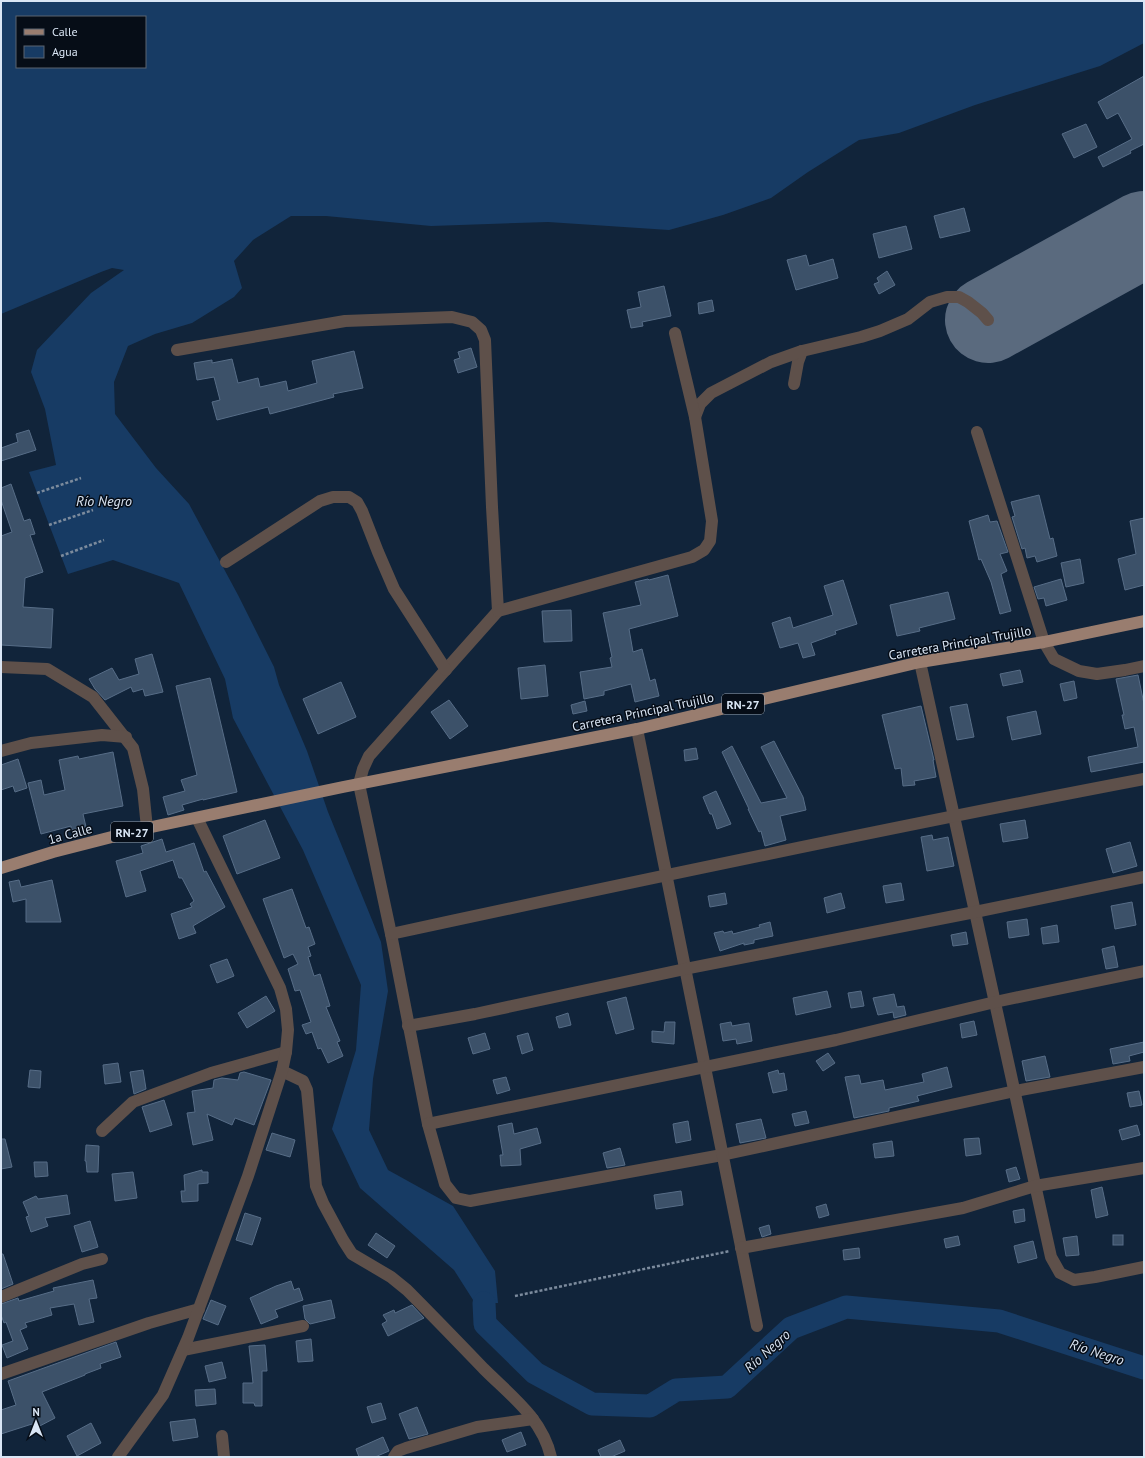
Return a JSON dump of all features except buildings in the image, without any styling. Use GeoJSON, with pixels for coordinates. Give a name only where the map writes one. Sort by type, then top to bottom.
{"type":"FeatureCollection","features":[{"type":"Feature","properties":{"kind":"main road","name":"Carretera Principal Trujillo"},"geometry":{"type":"LineString","coordinates":[[265,804],[343,787],[637,729],[920,662],[1044,642],[1144,622]]}},
{"type":"Feature","properties":{"kind":"main road","name":"1a Calle"},"geometry":{"type":"LineString","coordinates":[[1,868],[53,852],[147,828],[265,804]]}},
{"type":"Feature","properties":{"kind":"street"},"geometry":{"type":"LineString","coordinates":[[695,417],[700,404],[711,393],[771,362],[802,351],[880,331],[908,319],[930,302],[947,297],[959,297],[982,313],[988,320]]}},
{"type":"Feature","properties":{"kind":"street"},"geometry":{"type":"LineString","coordinates":[[177,350],[345,321],[452,317],[472,322],[481,330],[485,340],[498,611]]}},
{"type":"Feature","properties":{"kind":"street"},"geometry":{"type":"LineString","coordinates":[[675,333],[695,417],[712,521],[710,541],[704,550],[692,557],[498,611],[369,756],[363,769],[359,784],[391,934],[428,1124],[445,1184],[456,1198],[470,1201],[722,1155],[1015,1091],[1144,1067]]}},
{"type":"Feature","properties":{"kind":"street"},"geometry":{"type":"LineString","coordinates":[[794,384],[798,362],[802,351]]}},
{"type":"Feature","properties":{"kind":"street"},"geometry":{"type":"LineString","coordinates":[[977,432],[1044,642],[1054,658],[1079,671],[1096,674],[1144,666]]}},
{"type":"Feature","properties":{"kind":"street"},"geometry":{"type":"LineString","coordinates":[[226,562],[320,501],[333,497],[349,498],[357,502],[362,511],[394,589],[446,670]]}},
{"type":"Feature","properties":{"kind":"street"},"geometry":{"type":"LineString","coordinates":[[920,662],[1051,1257],[1060,1273],[1074,1280],[1144,1268]]}},
{"type":"Feature","properties":{"kind":"street"},"geometry":{"type":"LineString","coordinates":[[1,667],[47,669],[93,697],[126,737],[133,748],[143,789],[147,828]]}},
{"type":"Feature","properties":{"kind":"street"},"geometry":{"type":"LineString","coordinates":[[637,729],[757,1326]]}},
{"type":"Feature","properties":{"kind":"street"},"geometry":{"type":"LineString","coordinates":[[1,751],[31,743],[102,735],[126,737]]}},
{"type":"Feature","properties":{"kind":"street"},"geometry":{"type":"LineString","coordinates":[[391,934],[954,815],[1144,779]]}},
{"type":"Feature","properties":{"kind":"street"},"geometry":{"type":"LineString","coordinates":[[118,1457],[163,1395],[183,1350],[248,1176],[282,1072],[286,1052],[288,1030],[280,988],[197,818]]}},
{"type":"Feature","properties":{"kind":"street"},"geometry":{"type":"LineString","coordinates":[[408,1026],[475,1014],[685,969],[976,912],[1144,877]]}},
{"type":"Feature","properties":{"kind":"street"},"geometry":{"type":"LineString","coordinates":[[428,1124],[836,1040],[995,1002],[1144,971]]}},
{"type":"Feature","properties":{"kind":"street"},"geometry":{"type":"LineString","coordinates":[[102,1131],[133,1102],[211,1073],[286,1052]]}},
{"type":"Feature","properties":{"kind":"street"},"geometry":{"type":"LineString","coordinates":[[282,1072],[303,1081],[307,1090],[316,1186],[340,1234],[352,1254],[390,1277],[407,1290],[498,1383],[529,1412],[542,1433],[551,1457]]}},
{"type":"Feature","properties":{"kind":"street"},"geometry":{"type":"LineString","coordinates":[[741,1248],[963,1208],[1036,1186],[1144,1168]]}},
{"type":"Feature","properties":{"kind":"street"},"geometry":{"type":"LineString","coordinates":[[1,1297],[82,1264],[102,1259]]}},
{"type":"Feature","properties":{"kind":"street"},"geometry":{"type":"LineString","coordinates":[[1,1374],[149,1323],[199,1309]]}},
{"type":"Feature","properties":{"kind":"street"},"geometry":{"type":"LineString","coordinates":[[183,1350],[303,1326]]}},
{"type":"Feature","properties":{"kind":"street"},"geometry":{"type":"LineString","coordinates":[[394,1457],[398,1451],[406,1448],[477,1427],[533,1419]]}},
{"type":"Feature","properties":{"kind":"street"},"geometry":{"type":"LineString","coordinates":[[222,1436],[224,1457]]}},
{"type":"Feature","properties":{"kind":"path"},"geometry":{"type":"LineString","coordinates":[[37,493],[81,478]]}},
{"type":"Feature","properties":{"kind":"path"},"geometry":{"type":"LineString","coordinates":[[49,524],[92,510]]}},
{"type":"Feature","properties":{"kind":"path"},"geometry":{"type":"LineString","coordinates":[[61,556],[104,540]]}},
{"type":"Feature","properties":{"kind":"path"},"geometry":{"type":"LineString","coordinates":[[515,1296],[741,1248]]}},
{"type":"Feature","properties":{"kind":"water"},"geometry":{"type":"Polygon","coordinates":[[[1,1],[1144,1],[1144,43],[1100,66],[975,105],[899,133],[859,140],[808,172],[771,198],[723,215],[669,230],[548,222],[431,226],[326,216],[291,216],[253,240],[234,261],[242,288],[234,297],[192,323],[155,334],[128,346],[114,382],[115,414],[156,468],[189,504],[238,595],[274,667],[279,685],[307,751],[328,812],[381,942],[388,991],[373,1079],[369,1130],[388,1170],[453,1206],[495,1271],[498,1303],[475,1303],[454,1270],[360,1188],[332,1129],[356,1050],[361,985],[303,850],[233,718],[225,679],[179,583],[113,560],[68,574],[29,472],[56,465],[45,409],[31,372],[37,350],[91,293],[124,270],[112,268],[1,314],[1,1]]]}},
{"type":"Feature","properties":{"kind":"waterway","name":"Río Negro"},"geometry":{"type":"LineString","coordinates":[[484,1303],[485,1324],[535,1373],[592,1404],[650,1406],[676,1390],[727,1387],[791,1328],[846,1307],[999,1321],[1144,1368]]}},
{"type":"Feature","properties":{"kind":"runway"},"geometry":{"type":"LineString","coordinates":[[988,320],[1144,234]]}}]}
